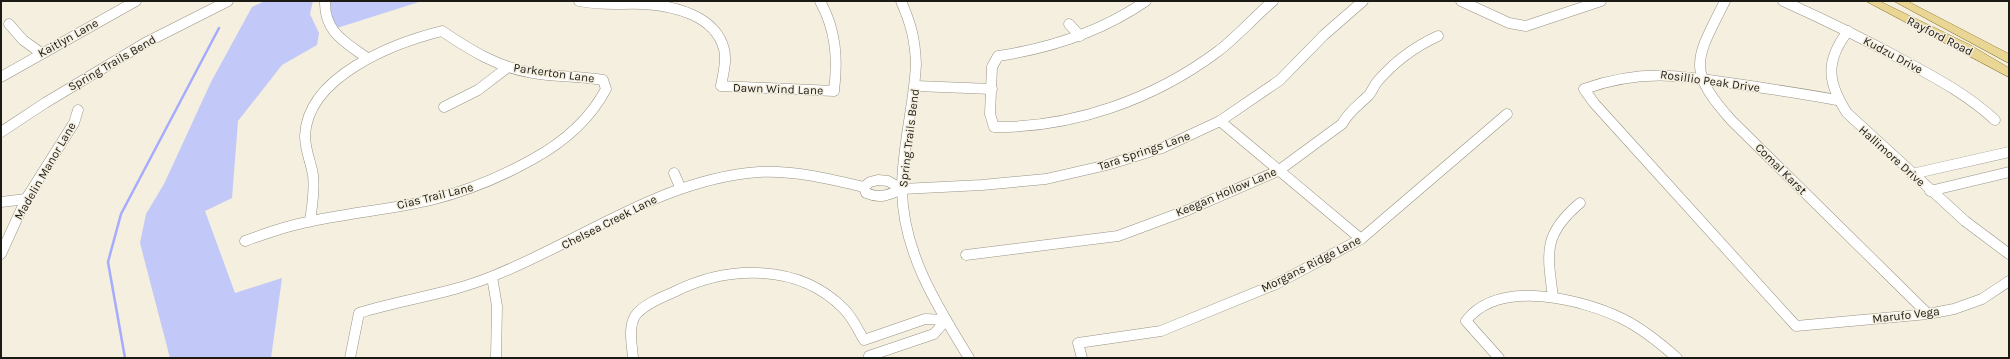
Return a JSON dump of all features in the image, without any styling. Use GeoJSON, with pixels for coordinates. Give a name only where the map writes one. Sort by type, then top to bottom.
{"type":"FeatureCollection","features":[{"type":"Feature","properties":{"kind":"main road","name":"Rayford Road"},"geometry":{"type":"LineString","coordinates":[[1871,1],[1966,48],[2009,73]]}},
{"type":"Feature","properties":{"kind":"main road","name":"Rayford Road"},"geometry":{"type":"LineString","coordinates":[[1899,1],[2009,59]]}},
{"type":"Feature","properties":{"kind":"street","name":"Kaitlyn Lane"},"geometry":{"type":"LineString","coordinates":[[1,77],[41,53],[136,1]]}},
{"type":"Feature","properties":{"kind":"street","name":"Spring Trails Bend"},"geometry":{"type":"LineString","coordinates":[[1,132],[45,103],[145,43],[228,1]]}},
{"type":"Feature","properties":{"kind":"street"},"geometry":{"type":"LineString","coordinates":[[310,221],[313,175],[308,160],[306,136],[310,115],[317,102],[342,75],[367,58],[331,29],[325,18],[325,1]]}},
{"type":"Feature","properties":{"kind":"street","name":"Dawn Wind Lane"},"geometry":{"type":"LineString","coordinates":[[579,1],[607,5],[643,4],[663,6],[696,16],[719,35],[725,48],[726,70],[721,86],[834,91],[837,74],[837,52],[834,30],[826,10],[820,1]]}},
{"type":"Feature","properties":{"kind":"street","name":"Spring Trails Bend"},"geometry":{"type":"LineString","coordinates":[[901,1],[911,22],[916,49],[916,86],[902,189],[908,236],[917,265],[946,320],[969,358]]}},
{"type":"Feature","properties":{"kind":"street"},"geometry":{"type":"LineString","coordinates":[[1146,1],[1114,22],[1080,36],[1035,50],[998,56],[992,67],[990,114],[994,127],[1012,129],[1097,112],[1136,98],[1170,82],[1218,52],[1273,1]]}},
{"type":"Feature","properties":{"kind":"street","name":"Tara Springs Lane"},"geometry":{"type":"LineString","coordinates":[[902,189],[1015,183],[1077,173],[1162,148],[1220,121],[1280,80],[1324,35],[1363,1]]}},
{"type":"Feature","properties":{"kind":"street"},"geometry":{"type":"LineString","coordinates":[[1461,1],[1509,23],[1526,26],[1597,2]]}},
{"type":"Feature","properties":{"kind":"street","name":"Comal Karst"},"geometry":{"type":"LineString","coordinates":[[1725,1],[1700,52],[1698,64],[1700,78],[1715,103],[1928,314]]}},
{"type":"Feature","properties":{"kind":"street","name":"Kudzu Drive"},"geometry":{"type":"LineString","coordinates":[[1783,1],[1848,31],[1968,97],[1995,120]]}},
{"type":"Feature","properties":{"kind":"street"},"geometry":{"type":"LineString","coordinates":[[9,24],[19,38],[41,53]]}},
{"type":"Feature","properties":{"kind":"street"},"geometry":{"type":"LineString","coordinates":[[1069,24],[1080,36]]}},
{"type":"Feature","properties":{"kind":"street","name":"Parkerton Lane"},"geometry":{"type":"LineString","coordinates":[[367,58],[409,40],[442,31],[468,50],[508,67],[532,73],[569,77],[587,77],[603,80]]}},
{"type":"Feature","properties":{"kind":"street","name":"Hallimore Drive"},"geometry":{"type":"LineString","coordinates":[[1848,31],[1840,40],[1830,74],[1832,87],[1837,100],[1860,127],[1930,191],[1988,240],[2009,254]]}},
{"type":"Feature","properties":{"kind":"street","name":"Keegan Hollow Lane"},"geometry":{"type":"LineString","coordinates":[[966,255],[1118,236],[1188,210],[1278,171],[1342,124],[1348,113],[1370,94],[1376,82],[1400,59],[1417,46],[1438,36]]}},
{"type":"Feature","properties":{"kind":"street"},"geometry":{"type":"LineString","coordinates":[[444,107],[466,97],[490,83],[508,67]]}},
{"type":"Feature","properties":{"kind":"street","name":"Rosillio Peak Drive"},"geometry":{"type":"LineString","coordinates":[[1796,326],[1594,103],[1584,89],[1598,83],[1645,74],[1668,74],[1837,100]]}},
{"type":"Feature","properties":{"kind":"street","name":"Cias Trail Lane"},"geometry":{"type":"LineString","coordinates":[[246,241],[310,221],[411,204],[480,185],[521,166],[561,142],[584,123],[601,101],[606,89],[603,80]]}},
{"type":"Feature","properties":{"kind":"street"},"geometry":{"type":"LineString","coordinates":[[916,86],[992,89]]}},
{"type":"Feature","properties":{"kind":"street","name":"Madelin Manor Lane"},"geometry":{"type":"LineString","coordinates":[[1,254],[26,199],[74,123],[78,110]]}},
{"type":"Feature","properties":{"kind":"street","name":"Morgans Ridge Lane"},"geometry":{"type":"LineString","coordinates":[[1082,358],[1078,343],[1161,331],[1276,284],[1361,239],[1507,114]]}},
{"type":"Feature","properties":{"kind":"street"},"geometry":{"type":"LineString","coordinates":[[1220,121],[1361,239]]}},
{"type":"Feature","properties":{"kind":"street"},"geometry":{"type":"LineString","coordinates":[[1912,174],[2009,152]]}},
{"type":"Feature","properties":{"kind":"street","name":"Chelsea Creek Lane"},"geometry":{"type":"LineString","coordinates":[[350,358],[354,331],[360,313],[384,305],[449,291],[492,277],[535,260],[652,198],[680,187],[708,180],[760,172],[819,176],[864,187],[866,193],[875,197],[887,197],[902,189]]}},
{"type":"Feature","properties":{"kind":"street"},"geometry":{"type":"LineString","coordinates":[[1930,191],[2009,172]]}},
{"type":"Feature","properties":{"kind":"street"},"geometry":{"type":"LineString","coordinates":[[674,173],[680,187]]}},
{"type":"Feature","properties":{"kind":"street"},"geometry":{"type":"LineString","coordinates":[[864,187],[870,182],[878,180],[888,181],[902,189]]}},
{"type":"Feature","properties":{"kind":"street"},"geometry":{"type":"LineString","coordinates":[[1,202],[26,199]]}},
{"type":"Feature","properties":{"kind":"street"},"geometry":{"type":"LineString","coordinates":[[1553,297],[1548,260],[1550,243],[1558,224],[1580,203]]}},
{"type":"Feature","properties":{"kind":"street"},"geometry":{"type":"LineString","coordinates":[[633,358],[630,327],[633,318],[638,312],[660,298],[705,278],[734,274],[760,273],[784,276],[809,285],[828,296],[844,309],[856,325],[864,340],[869,357],[901,344],[934,334],[946,320]]}},
{"type":"Feature","properties":{"kind":"street"},"geometry":{"type":"LineString","coordinates":[[492,277],[497,306],[496,358]]}},
{"type":"Feature","properties":{"kind":"street","name":"Marufo Vega"},"geometry":{"type":"LineString","coordinates":[[1796,326],[1928,314],[1954,309],[1982,300],[2009,281]]}},
{"type":"Feature","properties":{"kind":"street"},"geometry":{"type":"LineString","coordinates":[[1499,358],[1466,321],[1476,309],[1506,298],[1553,297],[1585,304],[1613,314],[1648,334],[1677,358]]}},
{"type":"Feature","properties":{"kind":"street"},"geometry":{"type":"LineString","coordinates":[[864,340],[924,319],[946,320]]}},
{"type":"Feature","properties":{"kind":"street"},"geometry":{"type":"LineString","coordinates":[[894,329],[901,344]]}},
{"type":"Feature","properties":{"kind":"shaded area"},"geometry":{"type":"Polygon","coordinates":[[[265,1],[313,1],[310,14],[319,33],[317,45],[282,65],[238,121],[232,198],[205,211],[235,293],[282,278],[271,358],[170,358],[140,243],[146,214],[164,184],[211,82],[252,7],[265,1]]]}},
{"type":"Feature","properties":{"kind":"shaded area"},"geometry":{"type":"Polygon","coordinates":[[[330,1],[422,1],[337,28],[332,21],[330,1]]]}},
{"type":"Feature","properties":{"kind":"waterway"},"geometry":{"type":"LineString","coordinates":[[125,358],[108,262],[121,214],[219,28]]}}]}
